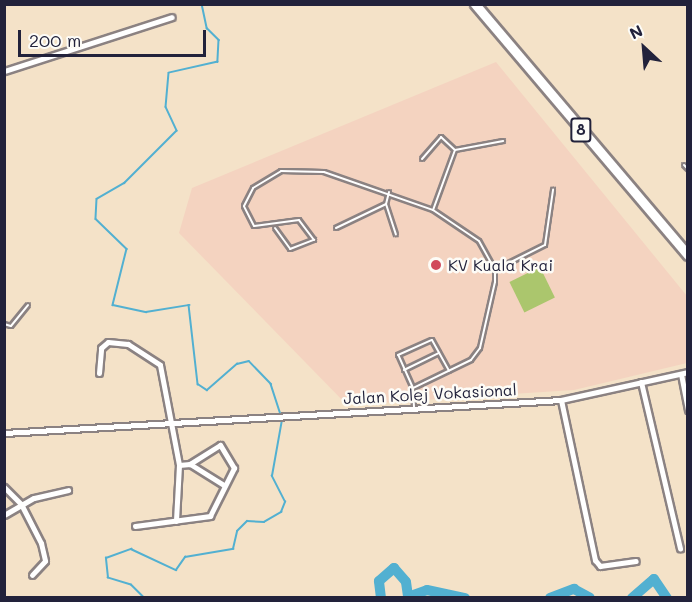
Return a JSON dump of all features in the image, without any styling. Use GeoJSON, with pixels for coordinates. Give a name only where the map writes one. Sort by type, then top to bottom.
{"type":"FeatureCollection","features":[{"type":"Feature","properties":{"kind":"highway","name":"8"},"geometry":{"type":"LineString","coordinates":[[475,4],[687,255]]}},
{"type":"Feature","properties":{"kind":"street"},"geometry":{"type":"LineString","coordinates":[[4,71],[172,17]]}},
{"type":"Feature","properties":{"kind":"street"},"geometry":{"type":"LineString","coordinates":[[99,372],[101,348],[108,342],[128,345],[157,362],[179,465],[176,521]]}},
{"type":"Feature","properties":{"kind":"street","name":"Jalan Kolej Vokasional"},"geometry":{"type":"LineString","coordinates":[[4,433],[561,400],[687,372]]}},
{"type":"Feature","properties":{"kind":"street"},"geometry":{"type":"LineString","coordinates":[[681,374],[687,410]]}},
{"type":"Feature","properties":{"kind":"street"},"geometry":{"type":"LineString","coordinates":[[641,382],[680,548]]}},
{"type":"Feature","properties":{"kind":"street"},"geometry":{"type":"LineString","coordinates":[[561,400],[595,560],[600,566],[636,561]]}},
{"type":"Feature","properties":{"kind":"street"},"geometry":{"type":"LineString","coordinates":[[135,526],[210,516],[234,468],[222,445],[190,464],[179,465]]}},
{"type":"Feature","properties":{"kind":"street"},"geometry":{"type":"LineString","coordinates":[[190,464],[224,485]]}},
{"type":"Feature","properties":{"kind":"street"},"geometry":{"type":"LineString","coordinates":[[4,487],[21,504],[44,554],[42,565],[32,574]]}},
{"type":"Feature","properties":{"kind":"street"},"geometry":{"type":"LineString","coordinates":[[4,515],[21,504],[68,490]]}},
{"type":"Feature","properties":{"kind":"lane"},"geometry":{"type":"LineString","coordinates":[[422,159],[441,137],[455,150]]}},
{"type":"Feature","properties":{"kind":"lane"},"geometry":{"type":"LineString","coordinates":[[455,150],[503,141]]}},
{"type":"Feature","properties":{"kind":"lane"},"geometry":{"type":"LineString","coordinates":[[433,210],[455,150]]}},
{"type":"Feature","properties":{"kind":"lane"},"geometry":{"type":"LineString","coordinates":[[684,165],[687,169]]}},
{"type":"Feature","properties":{"kind":"lane"},"geometry":{"type":"LineString","coordinates":[[275,228],[290,249],[314,240],[312,230],[299,220],[275,228],[254,226],[244,206],[253,188],[281,171],[324,172],[389,192],[433,210],[474,236],[495,270],[491,317],[480,348],[448,371],[413,388]]}},
{"type":"Feature","properties":{"kind":"lane"},"geometry":{"type":"LineString","coordinates":[[495,270],[545,245],[553,190]]}},
{"type":"Feature","properties":{"kind":"lane"},"geometry":{"type":"LineString","coordinates":[[389,192],[386,204],[396,234]]}},
{"type":"Feature","properties":{"kind":"lane"},"geometry":{"type":"LineString","coordinates":[[336,228],[386,204]]}},
{"type":"Feature","properties":{"kind":"lane"},"geometry":{"type":"LineString","coordinates":[[4,324],[11,326],[28,305]]}},
{"type":"Feature","properties":{"kind":"lane"},"geometry":{"type":"LineString","coordinates":[[414,407],[413,388],[398,355],[430,340],[448,371]]}},
{"type":"Feature","properties":{"kind":"lane"},"geometry":{"type":"LineString","coordinates":[[404,370],[438,353]]}},
{"type":"Feature","properties":{"kind":"shaded area","name":"KV Kuala Krai"},"geometry":{"type":"Polygon","coordinates":[[[496,62],[687,296],[687,363],[574,390],[347,405],[179,233],[192,188],[496,62]]]}},
{"type":"Feature","properties":{"kind":"green space"},"geometry":{"type":"Polygon","coordinates":[[[540,267],[555,298],[524,312],[509,282],[540,267]]]}},
{"type":"Feature","properties":{"kind":"waterway"},"geometry":{"type":"LineString","coordinates":[[202,4],[207,28],[219,40],[218,62],[169,73],[166,107],[177,131],[125,183],[97,199],[96,219],[127,249],[113,305],[146,312],[189,305],[198,384],[207,390],[237,364],[249,361],[271,384],[281,415]]}},
{"type":"Feature","properties":{"kind":"waterway"},"geometry":{"type":"LineString","coordinates":[[144,598],[131,585],[108,578],[106,558],[131,549],[176,570],[185,557],[233,549],[237,531],[247,521],[264,522],[281,512],[285,502],[272,476],[282,420]]}},
{"type":"Feature","properties":{"kind":"waterway"},"geometry":{"type":"LineString","coordinates":[[381,598],[379,581],[394,568],[406,582],[408,597],[427,590],[465,598]]}},
{"type":"Feature","properties":{"kind":"waterway"},"geometry":{"type":"LineString","coordinates":[[632,598],[654,579],[667,598]]}},
{"type":"Feature","properties":{"kind":"waterway"},"geometry":{"type":"LineString","coordinates":[[550,598],[574,589],[590,598]]}},
{"type":"Feature","properties":{"kind":"place","name":"KV Kuala Krai"},"geometry":{"type":"Point","coordinates":[436,265]}}]}
